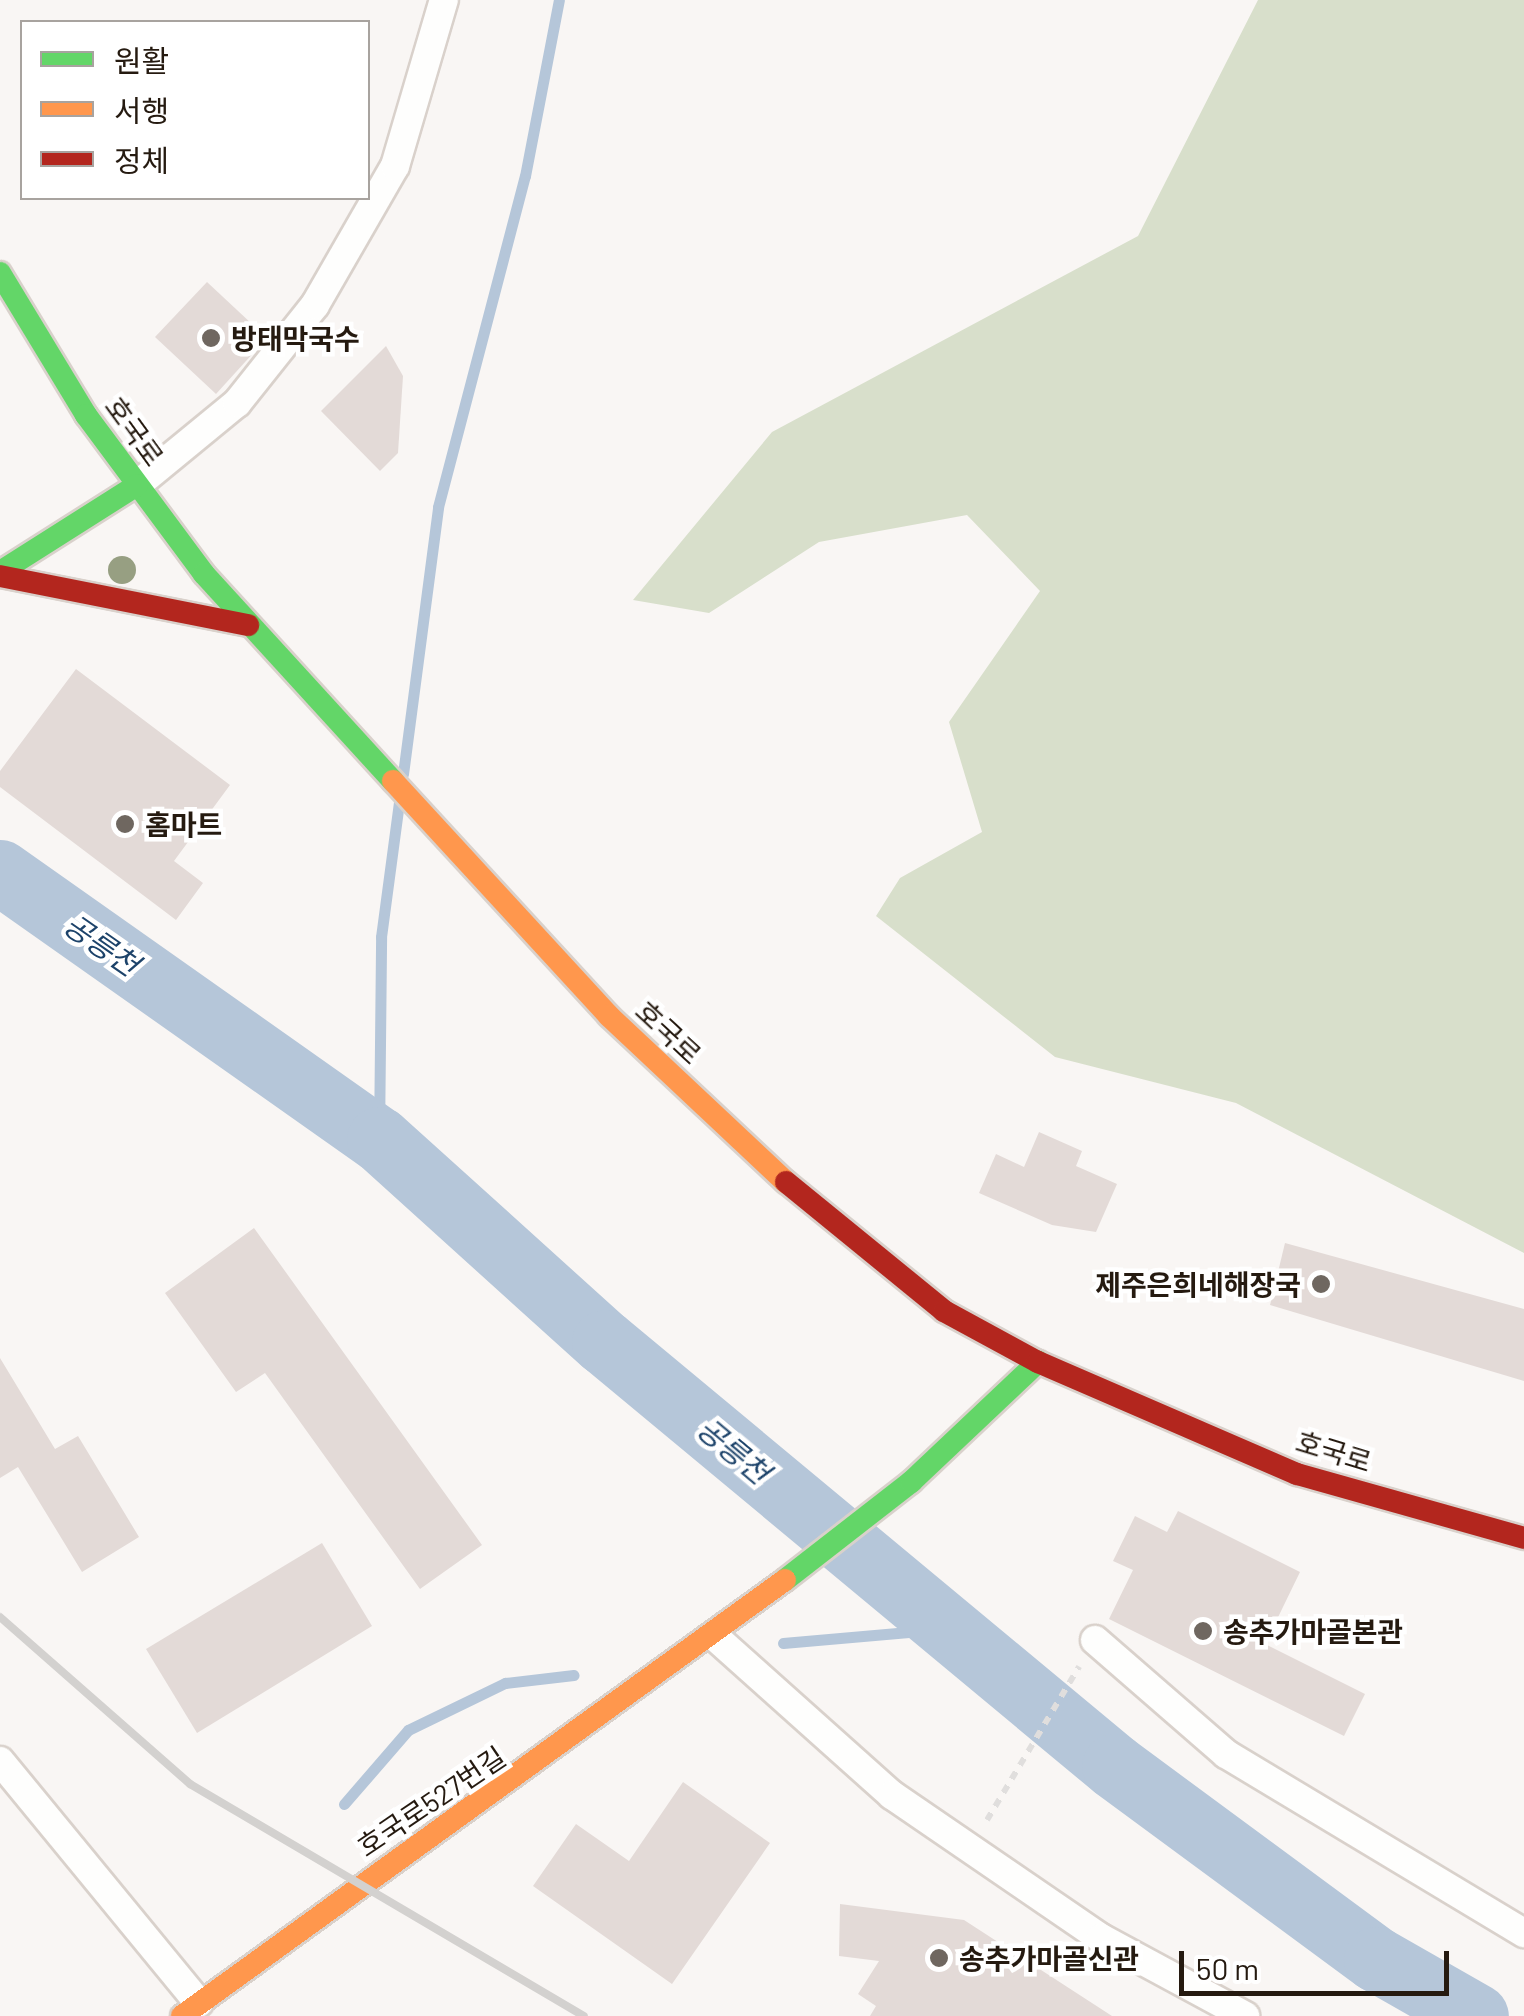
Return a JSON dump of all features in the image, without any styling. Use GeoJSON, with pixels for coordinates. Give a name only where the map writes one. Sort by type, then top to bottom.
{"type":"FeatureCollection","features":[{"type":"Feature","properties":{"kind":"street"},"geometry":{"type":"LineString","coordinates":[[0,574],[137,485],[237,403],[315,305],[395,166],[444,0]]}},
{"type":"Feature","properties":{"kind":"street","name":"호국로"},"geometry":{"type":"LineString","coordinates":[[0,274],[137,485],[248,625],[609,1016],[781,1178],[944,1311],[1038,1362],[1297,1474],[1524,1538]]}},
{"type":"Feature","properties":{"kind":"street"},"geometry":{"type":"LineString","coordinates":[[0,574],[248,625]]}},
{"type":"Feature","properties":{"kind":"street","name":"호국로527번길"},"geometry":{"type":"LineString","coordinates":[[191,2010],[714,1636],[910,1482],[1038,1362]]}},
{"type":"Feature","properties":{"kind":"street"},"geometry":{"type":"LineString","coordinates":[[714,1636],[892,1795],[1101,1938],[1245,2016]]}},
{"type":"Feature","properties":{"kind":"street"},"geometry":{"type":"LineString","coordinates":[[1094,1640],[1226,1754],[1524,1933]]}},
{"type":"Feature","properties":{"kind":"street"},"geometry":{"type":"LineString","coordinates":[[0,1761],[191,2010]]}},
{"type":"Feature","properties":{"kind":"path"},"geometry":{"type":"LineString","coordinates":[[987,1820],[1094,1640]]}},
{"type":"Feature","properties":{"kind":"green space"},"geometry":{"type":"Polygon","coordinates":[[[1258,0],[1524,0],[1524,1253],[1236,1103],[1055,1057],[876,916],[900,878],[982,832],[949,722],[1040,591],[967,515],[819,542],[709,613],[633,600],[772,432],[1138,236],[1258,0]]]}},
{"type":"Feature","properties":{"kind":"building","name":"방태막국수"},"geometry":{"type":"Polygon","coordinates":[[[207,282],[267,338],[216,394],[155,337],[207,282]]]}},
{"type":"Feature","properties":{"kind":"building"},"geometry":{"type":"Polygon","coordinates":[[[386,346],[403,376],[398,453],[380,471],[321,411],[386,346]]]}},
{"type":"Feature","properties":{"kind":"building","name":"홈마트"},"geometry":{"type":"Polygon","coordinates":[[[76,669],[230,785],[174,861],[203,883],[176,920],[0,787],[0,771],[76,669]]]}},
{"type":"Feature","properties":{"kind":"building"},"geometry":{"type":"Polygon","coordinates":[[[1039,1132],[1082,1151],[1076,1166],[1117,1184],[1096,1232],[1052,1225],[979,1193],[996,1154],[1024,1167],[1039,1132]]]}},
{"type":"Feature","properties":{"kind":"building"},"geometry":{"type":"Polygon","coordinates":[[[254,1228],[482,1545],[420,1589],[265,1373],[236,1392],[165,1293],[254,1228]]]}},
{"type":"Feature","properties":{"kind":"building"},"geometry":{"type":"Polygon","coordinates":[[[1285,1243],[1524,1309],[1524,1381],[1270,1305],[1285,1243]]]}},
{"type":"Feature","properties":{"kind":"building"},"geometry":{"type":"Polygon","coordinates":[[[0,1358],[55,1449],[78,1436],[139,1537],[82,1572],[18,1467],[0,1478],[0,1358]]]}},
{"type":"Feature","properties":{"kind":"building","name":"송추가마골본관"},"geometry":{"type":"Polygon","coordinates":[[[1178,1511],[1300,1572],[1265,1644],[1365,1694],[1344,1736],[1109,1619],[1133,1570],[1113,1561],[1135,1516],[1167,1532],[1178,1511]]]}},
{"type":"Feature","properties":{"kind":"building"},"geometry":{"type":"Polygon","coordinates":[[[322,1543],[372,1626],[197,1733],[146,1649],[322,1543]]]}},
{"type":"Feature","properties":{"kind":"building"},"geometry":{"type":"Polygon","coordinates":[[[683,1782],[770,1843],[672,1984],[533,1886],[576,1824],[629,1861],[683,1782]]]}},
{"type":"Feature","properties":{"kind":"building","name":"송추가마골신관"},"geometry":{"type":"Polygon","coordinates":[[[840,1904],[964,1920],[1112,2016],[870,2016],[876,2006],[858,1994],[879,1961],[839,1956],[840,1904]]]}},
{"type":"Feature","properties":{"kind":"waterway"},"geometry":{"type":"LineString","coordinates":[[403,774],[438,507],[525,176],[559,0]]}},
{"type":"Feature","properties":{"kind":"waterway"},"geometry":{"type":"LineString","coordinates":[[379,1139],[381,937],[399,802]]}},
{"type":"Feature","properties":{"kind":"waterway","name":"공릉천"},"geometry":{"type":"LineString","coordinates":[[0,872],[379,1139],[604,1342],[1114,1766],[1376,1959],[1476,2016]]}},
{"type":"Feature","properties":{"kind":"waterway"},"geometry":{"type":"LineString","coordinates":[[783,1643],[954,1628]]}},
{"type":"Feature","properties":{"kind":"waterway"},"geometry":{"type":"LineString","coordinates":[[344,1804],[408,1730],[505,1683],[574,1675]]}},
{"type":"Feature","properties":{"kind":"railway"},"geometry":{"type":"LineString","coordinates":[[0,1617],[190,1784],[584,2016]]}},
{"type":"Feature","properties":{"kind":"traffic: fast"},"geometry":{"type":"LineString","coordinates":[[0,273],[86,415],[204,574],[393,781]]}},
{"type":"Feature","properties":{"kind":"traffic: fast"},"geometry":{"type":"LineString","coordinates":[[0,572],[137,485]]}},
{"type":"Feature","properties":{"kind":"traffic: fast"},"geometry":{"type":"LineString","coordinates":[[785,1580],[911,1482],[1038,1362]]}},
{"type":"Feature","properties":{"kind":"traffic: slow"},"geometry":{"type":"LineString","coordinates":[[393,781],[609,1016],[786,1182]]}},
{"type":"Feature","properties":{"kind":"traffic: slow"},"geometry":{"type":"LineString","coordinates":[[182,2016],[785,1580]]}},
{"type":"Feature","properties":{"kind":"traffic: jam"},"geometry":{"type":"LineString","coordinates":[[0,576],[248,625]]}},
{"type":"Feature","properties":{"kind":"traffic: jam"},"geometry":{"type":"LineString","coordinates":[[786,1182],[944,1311],[1038,1362],[1297,1474],[1524,1538]]}},
{"type":"Feature","properties":{"kind":"place","name":"방태막국수"},"geometry":{"type":"Point","coordinates":[211,338]}},
{"type":"Feature","properties":{"kind":"place","name":"홈마트"},"geometry":{"type":"Point","coordinates":[125,824]}},
{"type":"Feature","properties":{"kind":"place","name":"제주은희네해장국"},"geometry":{"type":"Point","coordinates":[1321,1284]}},
{"type":"Feature","properties":{"kind":"place","name":"송추가마골본관"},"geometry":{"type":"Point","coordinates":[1203,1631]}},
{"type":"Feature","properties":{"kind":"place","name":"송추가마골신관"},"geometry":{"type":"Point","coordinates":[939,1958]}}]}
